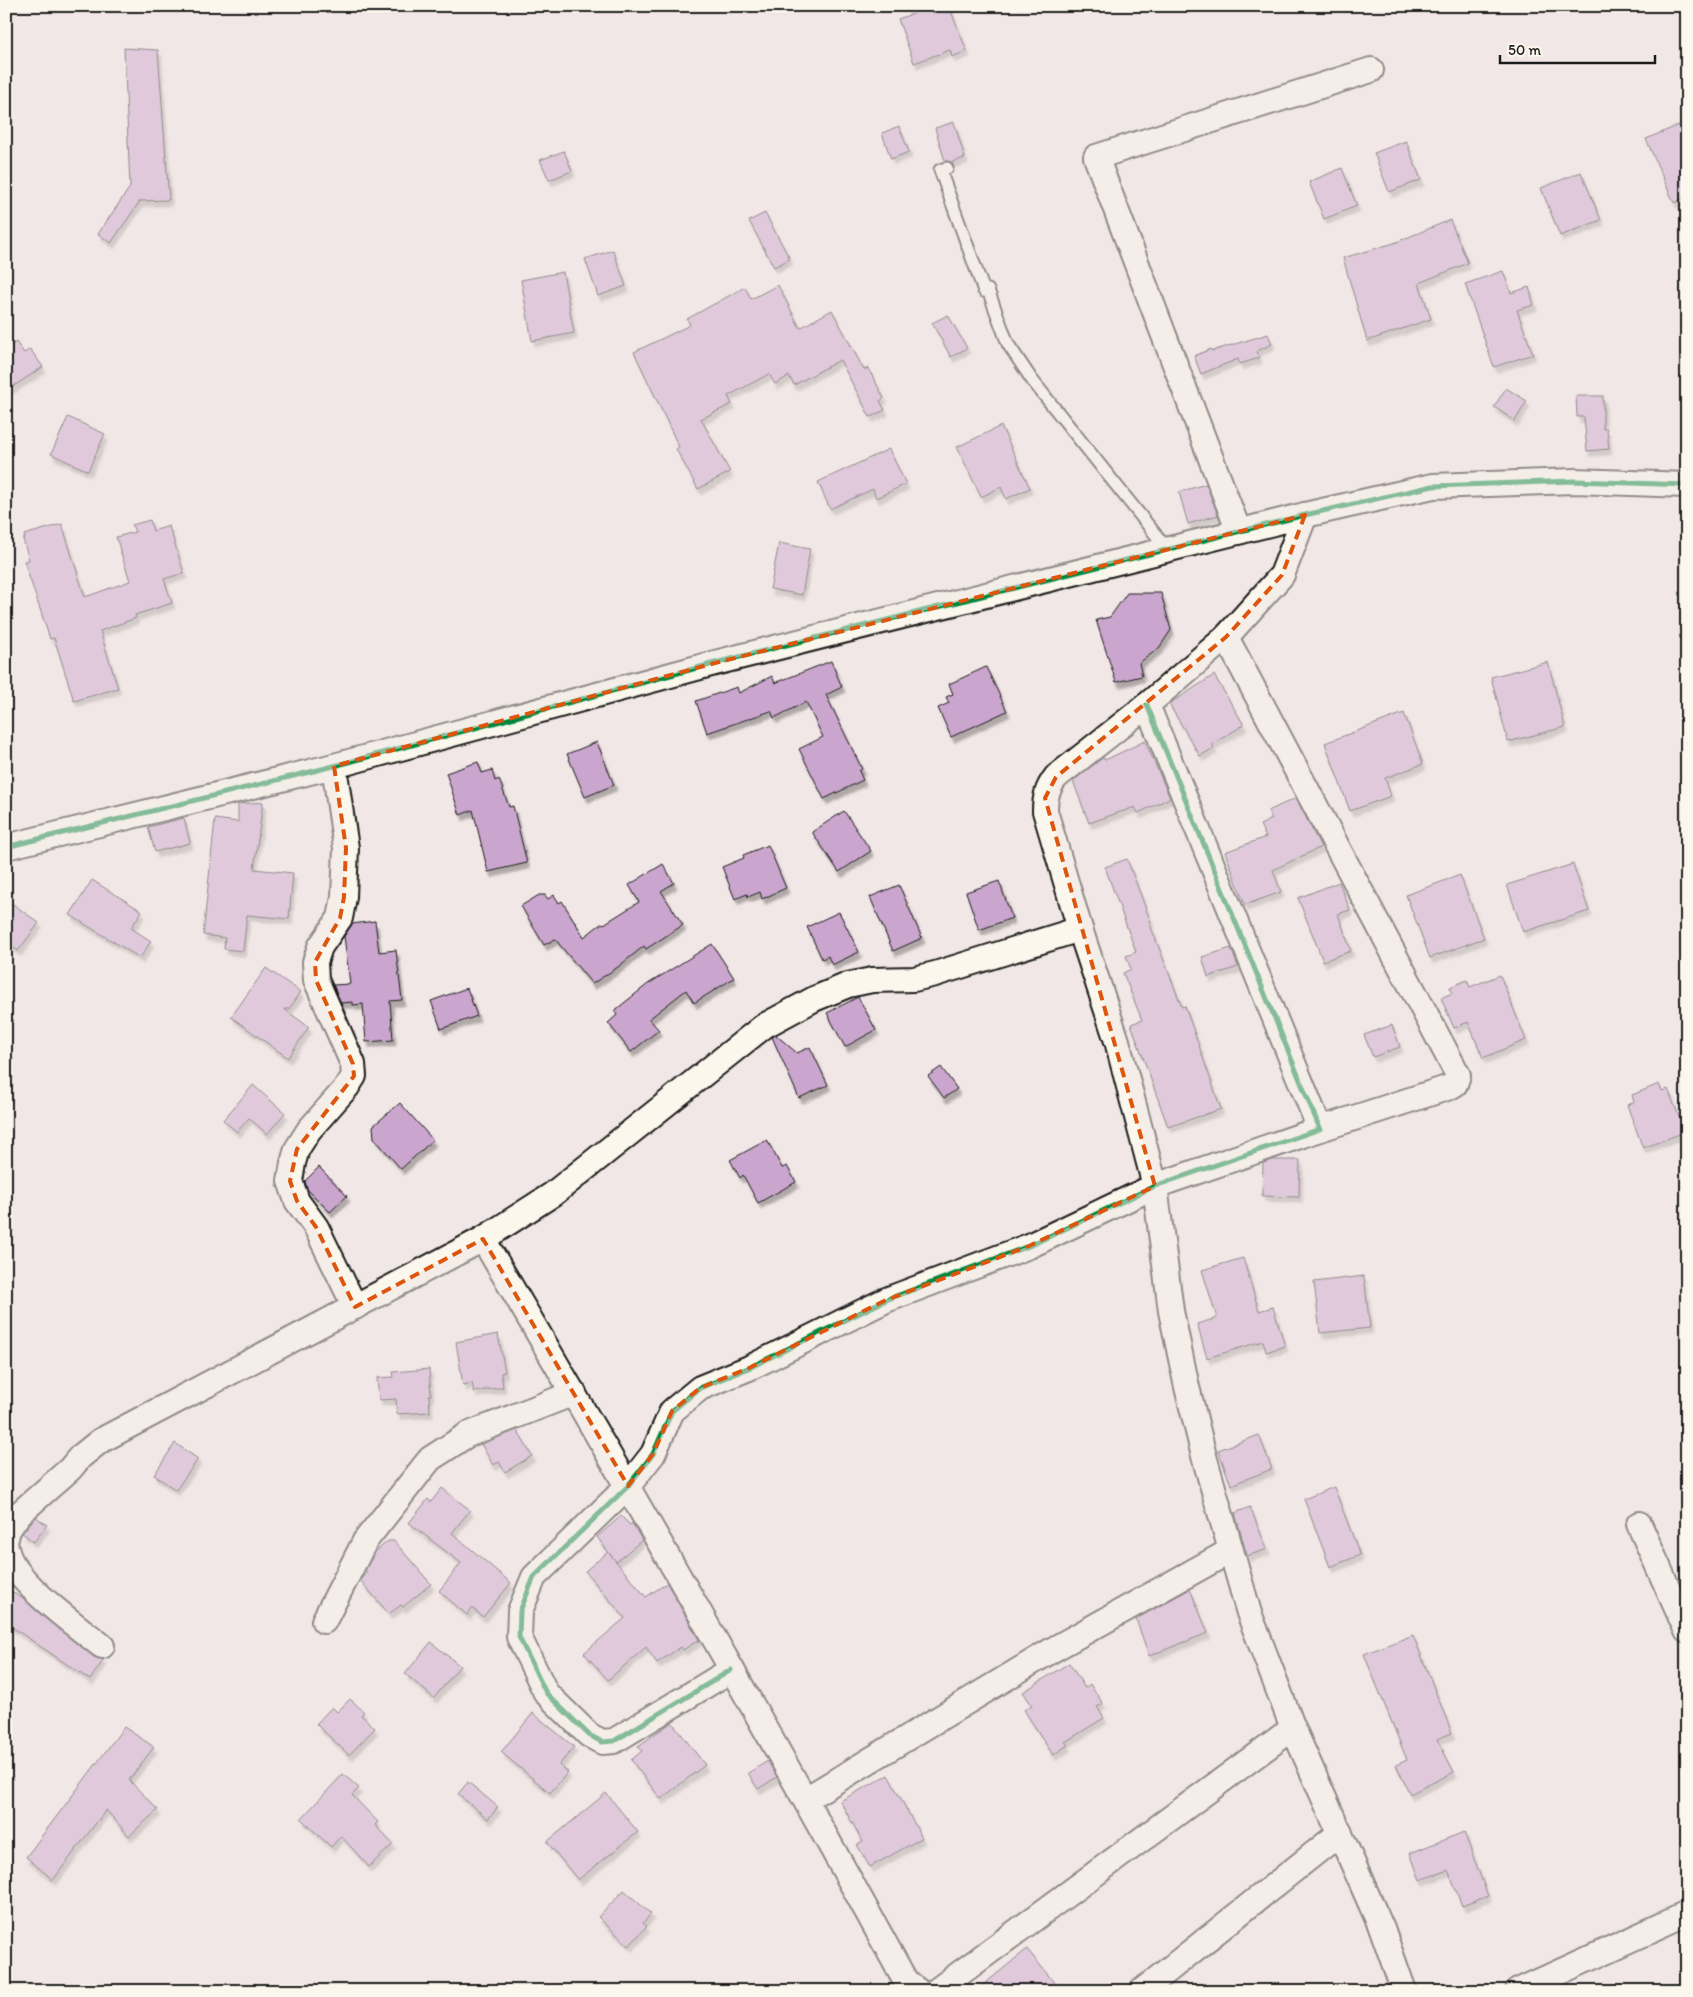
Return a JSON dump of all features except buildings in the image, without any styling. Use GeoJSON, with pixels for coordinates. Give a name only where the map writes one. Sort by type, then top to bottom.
{"type":"FeatureCollection","features":[{"type":"Feature","properties":{"kind":"street"},"geometry":{"type":"LineString","coordinates":[[1239,532],[1096,156],[1370,70]]}},
{"type":"Feature","properties":{"kind":"street"},"geometry":{"type":"LineString","coordinates":[[6,847],[334,766],[715,663],[1305,515],[1433,486],[1574,481],[1687,485]]}},
{"type":"Feature","properties":{"kind":"street"},"geometry":{"type":"LineString","coordinates":[[1305,515],[1282,575],[1226,637],[1056,777],[1048,788],[1045,798],[1046,811],[1080,929],[1117,1042],[1155,1186],[1171,1311],[1204,1456],[1230,1551],[1249,1613],[1293,1728],[1379,1922],[1404,1991]]}},
{"type":"Feature","properties":{"kind":"street"},"geometry":{"type":"LineString","coordinates":[[731,1670],[614,1741],[602,1742],[589,1735],[546,1693],[519,1637],[520,1611],[534,1577],[628,1486],[653,1454],[672,1411],[700,1388],[749,1368],[886,1300],[1029,1246],[1155,1186],[1455,1084],[1458,1075],[1455,1067],[1226,637]]}},
{"type":"Feature","properties":{"kind":"street"},"geometry":{"type":"LineString","coordinates":[[1147,704],[1320,1129]]}},
{"type":"Feature","properties":{"kind":"street"},"geometry":{"type":"LineString","coordinates":[[334,766],[346,848],[344,898],[340,918],[320,946],[315,962],[316,980],[353,1064],[354,1076],[301,1142],[293,1163],[290,1181],[297,1202],[316,1226],[355,1307]]}},
{"type":"Feature","properties":{"kind":"street"},"geometry":{"type":"LineString","coordinates":[[6,1538],[8,1530],[19,1514],[70,1469],[80,1457],[100,1441],[483,1239],[553,1194],[764,1026],[814,999],[848,985],[872,980],[914,979],[935,974],[1080,929]]}},
{"type":"Feature","properties":{"kind":"street"},"geometry":{"type":"LineString","coordinates":[[483,1239],[628,1486],[806,1799],[906,1982],[918,1991]]}},
{"type":"Feature","properties":{"kind":"street"},"geometry":{"type":"LineString","coordinates":[[324,1621],[365,1541],[430,1459],[467,1434],[574,1393]]}},
{"type":"Feature","properties":{"kind":"street"},"geometry":{"type":"LineString","coordinates":[[1639,1524],[1687,1631]]}},
{"type":"Feature","properties":{"kind":"street"},"geometry":{"type":"LineString","coordinates":[[6,1547],[13,1568],[44,1600],[102,1646]]}},
{"type":"Feature","properties":{"kind":"street"},"geometry":{"type":"LineString","coordinates":[[806,1799],[1054,1649],[1230,1551]]}},
{"type":"Feature","properties":{"kind":"street"},"geometry":{"type":"LineString","coordinates":[[936,1991],[1293,1728]]}},
{"type":"Feature","properties":{"kind":"street"},"geometry":{"type":"LineString","coordinates":[[1142,1991],[1340,1833]]}},
{"type":"Feature","properties":{"kind":"street"},"geometry":{"type":"LineString","coordinates":[[1518,1991],[1687,1914]]}},
{"type":"Feature","properties":{"kind":"lane"},"geometry":{"type":"LineString","coordinates":[[947,168],[940,170],[984,291],[988,290],[1008,344],[1032,380],[1168,550]]}},
{"type":"Feature","properties":{"kind":"highlighted area"},"geometry":{"type":"Polygon","coordinates":[[[1305,515],[1282,575],[1226,637],[1056,777],[1045,798],[1155,1186],[1029,1246],[886,1300],[749,1368],[700,1388],[672,1411],[653,1454],[628,1486],[483,1239],[355,1307],[316,1227],[297,1201],[290,1181],[297,1149],[354,1076],[353,1064],[316,980],[315,962],[340,918],[344,897],[346,848],[334,766],[715,663],[1305,515]]]}},
{"type":"Feature","properties":{"kind":"cycle path"},"geometry":{"type":"LineString","coordinates":[[6,847],[334,766],[715,663],[1305,515],[1433,486],[1574,481],[1687,485]]}},
{"type":"Feature","properties":{"kind":"cycle path"},"geometry":{"type":"LineString","coordinates":[[731,1670],[614,1741],[602,1742],[589,1735],[546,1693],[519,1637],[520,1611],[534,1577],[628,1486],[653,1454],[672,1411],[700,1388],[749,1368],[886,1300],[1029,1246],[1155,1186],[1320,1129],[1147,705]]}}]}
